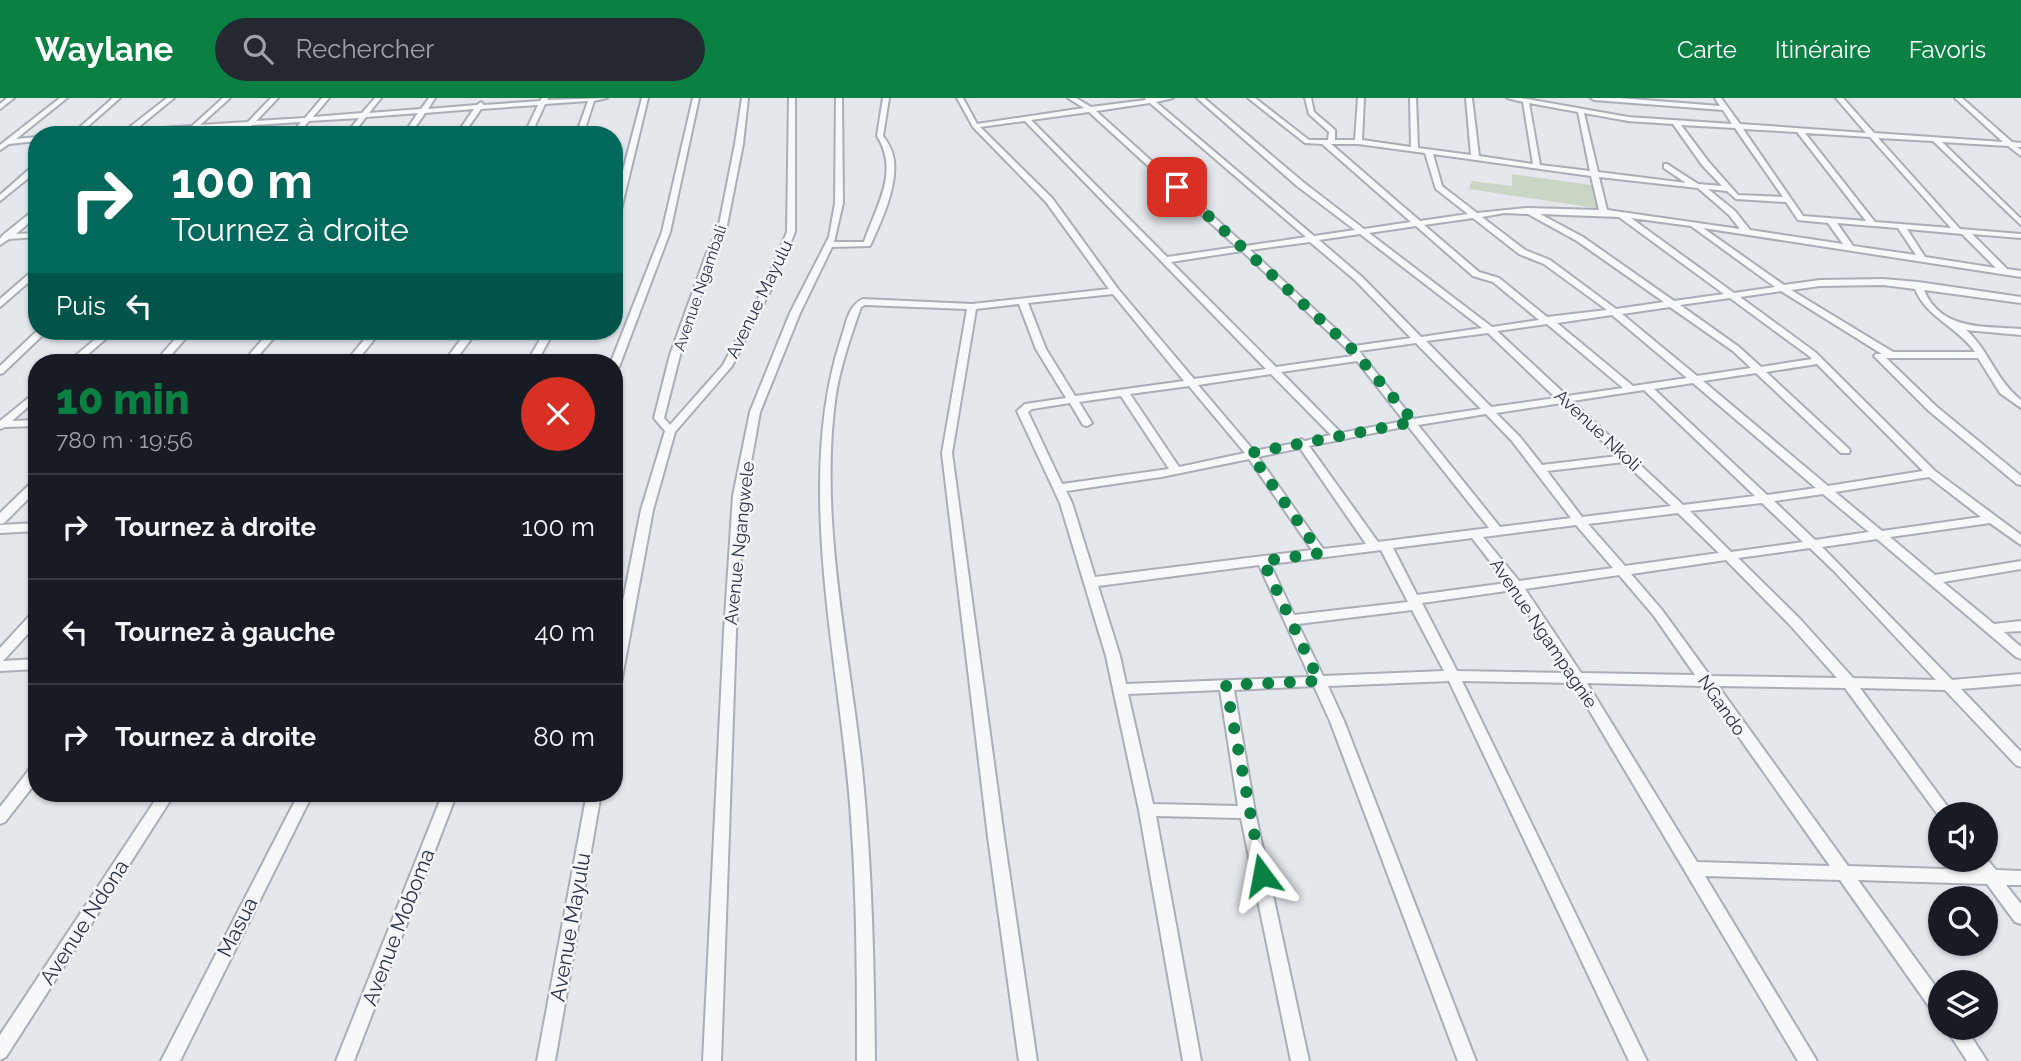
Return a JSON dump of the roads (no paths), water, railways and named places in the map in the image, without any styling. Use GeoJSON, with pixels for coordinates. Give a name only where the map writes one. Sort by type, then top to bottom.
{"type":"FeatureCollection","features":[{"type":"Feature","properties":{"kind":"street"},"geometry":{"type":"LineString","coordinates":[[0,107],[11,98]]}},
{"type":"Feature","properties":{"kind":"street"},"geometry":{"type":"LineString","coordinates":[[0,148],[4,142],[64,98]]}},
{"type":"Feature","properties":{"kind":"street"},"geometry":{"type":"LineString","coordinates":[[84,126],[117,98]]}},
{"type":"Feature","properties":{"kind":"street"},"geometry":{"type":"LineString","coordinates":[[136,126],[171,98]]}},
{"type":"Feature","properties":{"kind":"street"},"geometry":{"type":"LineString","coordinates":[[196,126],[227,98]]}},
{"type":"Feature","properties":{"kind":"street"},"geometry":{"type":"LineString","coordinates":[[247,126],[275,98]]}},
{"type":"Feature","properties":{"kind":"street"},"geometry":{"type":"LineString","coordinates":[[301,126],[326,98]]}},
{"type":"Feature","properties":{"kind":"street"},"geometry":{"type":"LineString","coordinates":[[355,126],[378,98]]}},
{"type":"Feature","properties":{"kind":"street"},"geometry":{"type":"LineString","coordinates":[[412,126],[432,98]]}},
{"type":"Feature","properties":{"kind":"street"},"geometry":{"type":"LineString","coordinates":[[465,126],[485,98]]}},
{"type":"Feature","properties":{"kind":"street"},"geometry":{"type":"LineString","coordinates":[[582,126],[592,98]]}},
{"type":"Feature","properties":{"kind":"street"},"geometry":{"type":"LineString","coordinates":[[206,126],[544,100],[604,98]]}},
{"type":"Feature","properties":{"kind":"street"},"geometry":{"type":"LineString","coordinates":[[623,186],[645,98]]}},
{"type":"Feature","properties":{"kind":"street"},"geometry":{"type":"LineString","coordinates":[[619,354],[666,232],[696,98]]}},
{"type":"Feature","properties":{"kind":"street","name":"Avenue Ngambali"},"geometry":{"type":"LineString","coordinates":[[670,432],[659,418],[675,355],[710,255],[722,230],[745,98]]}},
{"type":"Feature","properties":{"kind":"street","name":"Avenue Mayulu"},"geometry":{"type":"LineString","coordinates":[[623,636],[647,510],[670,432],[727,366],[766,291],[791,232],[792,98]]}},
{"type":"Feature","properties":{"kind":"street","name":"Avenue Ngangwele"},"geometry":{"type":"LineString","coordinates":[[712,1061],[730,632],[738,508],[754,419],[795,313],[830,245],[839,203],[839,98]]}},
{"type":"Feature","properties":{"kind":"street"},"geometry":{"type":"LineString","coordinates":[[830,245],[864,246],[892,169],[892,153],[880,136],[886,98]]}},
{"type":"Feature","properties":{"kind":"street"},"geometry":{"type":"LineString","coordinates":[[960,98],[975,126],[1049,200],[1115,291],[1250,453],[1320,553]]}},
{"type":"Feature","properties":{"kind":"street","name":"Avenue Ngampagnie"},"geometry":{"type":"LineString","coordinates":[[1071,98],[1091,110],[1245,248],[1357,354],[1414,422],[1497,531],[1475,534]]}},
{"type":"Feature","properties":{"kind":"street"},"geometry":{"type":"LineString","coordinates":[[975,126],[1170,98]]}},
{"type":"Feature","properties":{"kind":"street","name":"Avenue Nkoli"},"geometry":{"type":"LineString","coordinates":[[1200,98],[1300,184],[1488,328],[1680,508],[1795,622],[1849,683],[1936,802]]}},
{"type":"Feature","properties":{"kind":"street"},"geometry":{"type":"LineString","coordinates":[[1251,98],[1304,140],[1359,142],[1698,187],[1727,188]]}},
{"type":"Feature","properties":{"kind":"street"},"geometry":{"type":"LineString","coordinates":[[1308,98],[1311,113],[1332,131],[1327,142]]}},
{"type":"Feature","properties":{"kind":"street"},"geometry":{"type":"LineString","coordinates":[[1359,142],[1361,98]]}},
{"type":"Feature","properties":{"kind":"street"},"geometry":{"type":"LineString","coordinates":[[1413,98],[1415,150]]}},
{"type":"Feature","properties":{"kind":"street"},"geometry":{"type":"LineString","coordinates":[[1469,98],[1475,157]]}},
{"type":"Feature","properties":{"kind":"street"},"geometry":{"type":"LineString","coordinates":[[1510,98],[1581,113],[1676,123],[2021,145]]}},
{"type":"Feature","properties":{"kind":"street"},"geometry":{"type":"LineString","coordinates":[[1594,98],[1724,108]]}},
{"type":"Feature","properties":{"kind":"street"},"geometry":{"type":"LineString","coordinates":[[1718,98],[1801,218],[2021,236]]}},
{"type":"Feature","properties":{"kind":"street"},"geometry":{"type":"LineString","coordinates":[[1839,98],[1961,231],[2004,272]]}},
{"type":"Feature","properties":{"kind":"street"},"geometry":{"type":"LineString","coordinates":[[1958,98],[2021,154]]}},
{"type":"Feature","properties":{"kind":"street","name":"NGando"},"geometry":{"type":"LineString","coordinates":[[1149,99],[1309,239],[1359,279],[1490,411],[1658,613],[1928,991]]}},
{"type":"Feature","properties":{"kind":"street"},"geometry":{"type":"LineString","coordinates":[[531,126],[544,100]]}},
{"type":"Feature","properties":{"kind":"street"},"geometry":{"type":"LineString","coordinates":[[1526,103],[1537,166]]}},
{"type":"Feature","properties":{"kind":"street"},"geometry":{"type":"LineString","coordinates":[[1581,113],[1603,212]]}},
{"type":"Feature","properties":{"kind":"street"},"geometry":{"type":"LineString","coordinates":[[1027,120],[1336,434]]}},
{"type":"Feature","properties":{"kind":"street"},"geometry":{"type":"LineString","coordinates":[[1676,123],[1737,198],[1787,200]]}},
{"type":"Feature","properties":{"kind":"street"},"geometry":{"type":"LineString","coordinates":[[1800,131],[1872,224]]}},
{"type":"Feature","properties":{"kind":"street"},"geometry":{"type":"LineString","coordinates":[[1935,139],[2021,223]]}},
{"type":"Feature","properties":{"kind":"street"},"geometry":{"type":"LineString","coordinates":[[4,142],[28,140]]}},
{"type":"Feature","properties":{"kind":"street"},"geometry":{"type":"LineString","coordinates":[[1327,142],[1476,274],[1496,280],[1632,390]]}},
{"type":"Feature","properties":{"kind":"street"},"geometry":{"type":"LineString","coordinates":[[1428,152],[1439,187],[1473,216],[1522,252],[1547,262],[1612,310],[2021,654]]}},
{"type":"Feature","properties":{"kind":"street"},"geometry":{"type":"LineString","coordinates":[[1667,166],[1732,213],[1747,232]]}},
{"type":"Feature","properties":{"kind":"street"},"geometry":{"type":"LineString","coordinates":[[0,199],[28,175]]}},
{"type":"Feature","properties":{"kind":"street"},"geometry":{"type":"LineString","coordinates":[[1166,260],[1362,230],[1527,210],[1622,214],[2021,274]]}},
{"type":"Feature","properties":{"kind":"street"},"geometry":{"type":"LineString","coordinates":[[1527,210],[1580,239],[1761,369],[1845,452]]}},
{"type":"Feature","properties":{"kind":"street"},"geometry":{"type":"LineString","coordinates":[[1622,214],[1819,361],[1931,473],[2021,541]]}},
{"type":"Feature","properties":{"kind":"street"},"geometry":{"type":"LineString","coordinates":[[2,239],[28,219]]}},
{"type":"Feature","properties":{"kind":"street"},"geometry":{"type":"LineString","coordinates":[[1831,221],[1850,248]]}},
{"type":"Feature","properties":{"kind":"street"},"geometry":{"type":"LineString","coordinates":[[1692,224],[1781,287],[1891,355]]}},
{"type":"Feature","properties":{"kind":"street"},"geometry":{"type":"LineString","coordinates":[[1901,226],[1922,259]]}},
{"type":"Feature","properties":{"kind":"street"},"geometry":{"type":"LineString","coordinates":[[2,239],[28,236]]}},
{"type":"Feature","properties":{"kind":"street"},"geometry":{"type":"LineString","coordinates":[[0,304],[28,278]]}},
{"type":"Feature","properties":{"kind":"street"},"geometry":{"type":"LineString","coordinates":[[1192,1061],[1147,810],[1121,689],[1092,582],[1059,488],[1022,411],[1029,406],[1357,354],[1418,338],[1781,287],[1853,281],[1918,285],[2021,300]]}},
{"type":"Feature","properties":{"kind":"street"},"geometry":{"type":"LineString","coordinates":[[1918,285],[1924,303],[1974,344],[1996,385],[2021,405]]}},
{"type":"Feature","properties":{"kind":"street"},"geometry":{"type":"LineString","coordinates":[[866,1061],[865,914],[854,764],[834,593],[828,466],[830,404],[841,353],[859,304],[868,302],[972,307],[1115,291]]}},
{"type":"Feature","properties":{"kind":"street"},"geometry":{"type":"LineString","coordinates":[[1023,302],[1041,348],[1087,424]]}},
{"type":"Feature","properties":{"kind":"street"},"geometry":{"type":"LineString","coordinates":[[972,307],[947,453],[996,837],[1028,1061]]}},
{"type":"Feature","properties":{"kind":"street"},"geometry":{"type":"LineString","coordinates":[[1953,326],[2021,332]]}},
{"type":"Feature","properties":{"kind":"street"},"geometry":{"type":"LineString","coordinates":[[0,371],[33,340]]}},
{"type":"Feature","properties":{"kind":"street"},"geometry":{"type":"LineString","coordinates":[[83,354],[99,340]]}},
{"type":"Feature","properties":{"kind":"street"},"geometry":{"type":"LineString","coordinates":[[167,354],[179,340]]}},
{"type":"Feature","properties":{"kind":"street"},"geometry":{"type":"LineString","coordinates":[[255,354],[267,340]]}},
{"type":"Feature","properties":{"kind":"street"},"geometry":{"type":"LineString","coordinates":[[357,354],[369,340]]}},
{"type":"Feature","properties":{"kind":"street"},"geometry":{"type":"LineString","coordinates":[[1980,355],[1879,356],[1933,409],[2021,481]]}},
{"type":"Feature","properties":{"kind":"street"},"geometry":{"type":"LineString","coordinates":[[1059,488],[1175,471],[1336,434],[1819,361]]}},
{"type":"Feature","properties":{"kind":"street"},"geometry":{"type":"LineString","coordinates":[[1647,388],[1808,543],[1838,568],[2021,761]]}},
{"type":"Feature","properties":{"kind":"street"},"geometry":{"type":"LineString","coordinates":[[1123,392],[1175,471]]}},
{"type":"Feature","properties":{"kind":"street"},"geometry":{"type":"LineString","coordinates":[[1,425],[28,402]]}},
{"type":"Feature","properties":{"kind":"street"},"geometry":{"type":"LineString","coordinates":[[1,425],[28,424]]}},
{"type":"Feature","properties":{"kind":"street"},"geometry":{"type":"LineString","coordinates":[[1301,442],[1379,545],[1416,603],[1638,1061]]}},
{"type":"Feature","properties":{"kind":"street"},"geometry":{"type":"LineString","coordinates":[[1540,469],[1627,458]]}},
{"type":"Feature","properties":{"kind":"street"},"geometry":{"type":"LineString","coordinates":[[1497,531],[1763,498],[1931,473]]}},
{"type":"Feature","properties":{"kind":"street"},"geometry":{"type":"LineString","coordinates":[[0,520],[28,492]]}},
{"type":"Feature","properties":{"kind":"street"},"geometry":{"type":"LineString","coordinates":[[1292,620],[1416,603],[1516,585],[1991,519]]}},
{"type":"Feature","properties":{"kind":"street"},"geometry":{"type":"LineString","coordinates":[[0,529],[28,527]]}},
{"type":"Feature","properties":{"kind":"street"},"geometry":{"type":"LineString","coordinates":[[1092,582],[1475,534]]}},
{"type":"Feature","properties":{"kind":"street","name":"Avenue Ngampagnie"},"geometry":{"type":"LineString","coordinates":[[1475,534],[1516,585],[1576,676],[1808,1061]]}},
{"type":"Feature","properties":{"kind":"street"},"geometry":{"type":"LineString","coordinates":[[1263,561],[1319,681],[1467,1061]]}},
{"type":"Feature","properties":{"kind":"street"},"geometry":{"type":"LineString","coordinates":[[1934,579],[2021,565]]}},
{"type":"Feature","properties":{"kind":"street"},"geometry":{"type":"LineString","coordinates":[[0,657],[28,625]]}},
{"type":"Feature","properties":{"kind":"street"},"geometry":{"type":"LineString","coordinates":[[1993,629],[2021,626]]}},
{"type":"Feature","properties":{"kind":"street"},"geometry":{"type":"LineString","coordinates":[[0,666],[28,664]]}},
{"type":"Feature","properties":{"kind":"street"},"geometry":{"type":"LineString","coordinates":[[1121,689],[1453,676],[1576,676],[1948,685],[2021,678]]}},
{"type":"Feature","properties":{"kind":"street"},"geometry":{"type":"LineString","coordinates":[[1226,685],[1247,811],[1300,1061]]}},
{"type":"Feature","properties":{"kind":"street"},"geometry":{"type":"LineString","coordinates":[[0,818],[28,782]]}},
{"type":"Feature","properties":{"kind":"street","name":"Avenue Ndona"},"geometry":{"type":"LineString","coordinates":[[0,1051],[162,802]]}},
{"type":"Feature","properties":{"kind":"street","name":"Masua"},"geometry":{"type":"LineString","coordinates":[[170,1061],[301,802]]}},
{"type":"Feature","properties":{"kind":"street","name":"Avenue Moboma"},"geometry":{"type":"LineString","coordinates":[[345,1061],[446,802]]}},
{"type":"Feature","properties":{"kind":"street","name":"Avenue Mayulu"},"geometry":{"type":"LineString","coordinates":[[546,1061],[592,802]]}},
{"type":"Feature","properties":{"kind":"street"},"geometry":{"type":"LineString","coordinates":[[1147,810],[1247,811]]}},
{"type":"Feature","properties":{"kind":"street"},"geometry":{"type":"LineString","coordinates":[[1692,869],[2021,878]]}},
{"type":"Feature","properties":{"kind":"street"},"geometry":{"type":"LineString","coordinates":[[1988,872],[2021,916]]}},
{"type":"Feature","properties":{"kind":"street"},"geometry":{"type":"LineString","coordinates":[[1963,1040],[1978,1061]]}}]}
